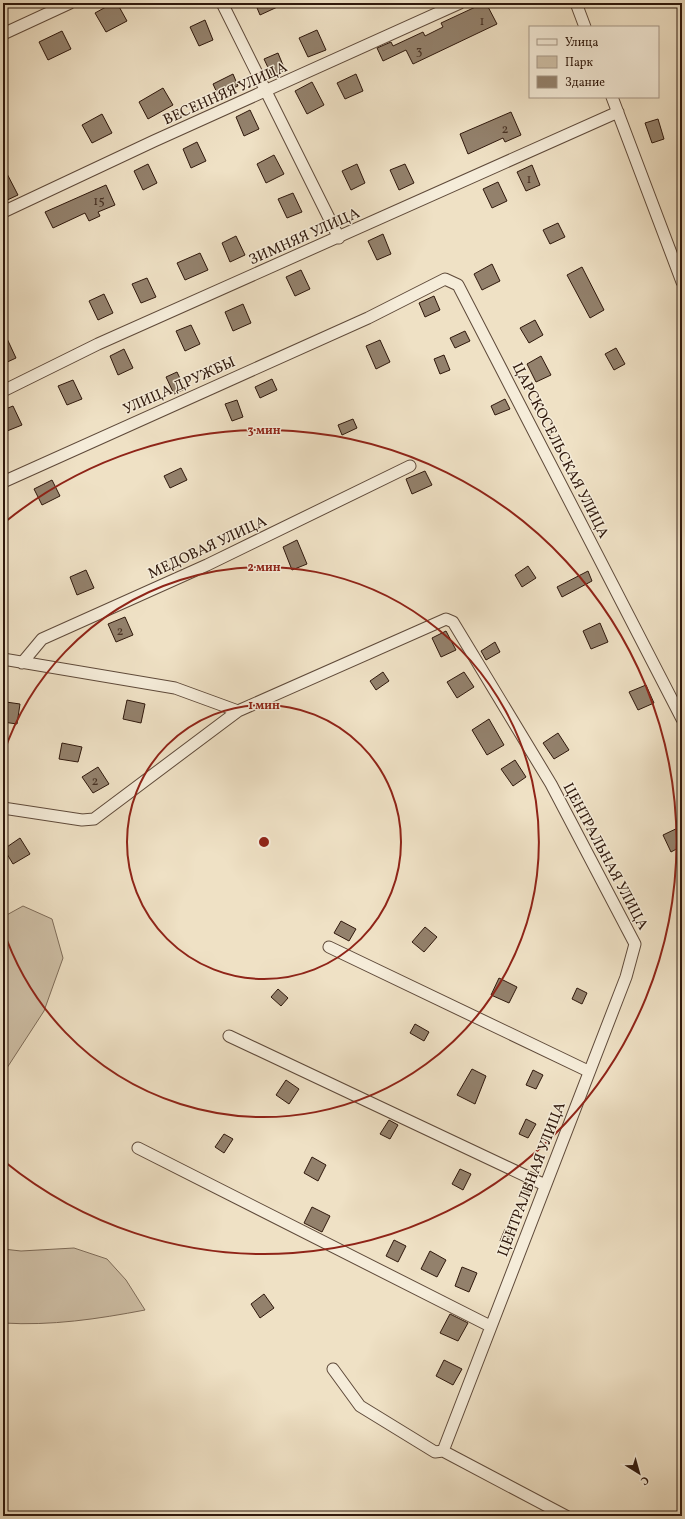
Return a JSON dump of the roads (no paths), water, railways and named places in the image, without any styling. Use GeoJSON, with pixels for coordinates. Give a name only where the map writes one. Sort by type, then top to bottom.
{"type":"FeatureCollection","features":[{"type":"Feature","properties":{"kind":"street"},"geometry":{"type":"LineString","coordinates":[[3,34],[70,3]]}},
{"type":"Feature","properties":{"kind":"street"},"geometry":{"type":"LineString","coordinates":[[222,3],[339,238]]}},
{"type":"Feature","properties":{"kind":"street","name":"ВЕСЕННЯЯ УЛИЦА"},"geometry":{"type":"LineString","coordinates":[[3,212],[460,3]]}},
{"type":"Feature","properties":{"kind":"street"},"geometry":{"type":"LineString","coordinates":[[576,3],[585,26]]}},
{"type":"Feature","properties":{"kind":"street"},"geometry":{"type":"LineString","coordinates":[[612,98],[682,282]]}},
{"type":"Feature","properties":{"kind":"street","name":"ЗИМНЯЯ УЛИЦА"},"geometry":{"type":"LineString","coordinates":[[3,391],[98,344],[339,238],[414,202],[618,112]]}},
{"type":"Feature","properties":{"kind":"street","name":"ЦАРСКОСЕЛЬСКАЯ УЛИЦА"},"geometry":{"type":"LineString","coordinates":[[368,318],[445,279],[458,285],[682,719]]}},
{"type":"Feature","properties":{"kind":"street","name":"УЛИЦА ДРУЖБЫ"},"geometry":{"type":"LineString","coordinates":[[3,482],[368,318]]}},
{"type":"Feature","properties":{"kind":"street","name":"МЕДОВАЯ УЛИЦА"},"geometry":{"type":"LineString","coordinates":[[22,663],[42,639],[207,565],[410,466]]}},
{"type":"Feature","properties":{"kind":"street","name":"ЦЕНТРАЛЬНАЯ УЛИЦА"},"geometry":{"type":"LineString","coordinates":[[3,808],[82,820],[94,819],[238,711],[446,619],[453,622],[551,784],[635,944],[626,978],[588,1071],[443,1451]]}},
{"type":"Feature","properties":{"kind":"street"},"geometry":{"type":"LineString","coordinates":[[3,659],[175,688],[238,711]]}},
{"type":"Feature","properties":{"kind":"street"},"geometry":{"type":"LineString","coordinates":[[329,947],[588,1071]]}},
{"type":"Feature","properties":{"kind":"street"},"geometry":{"type":"LineString","coordinates":[[229,1036],[545,1185]]}},
{"type":"Feature","properties":{"kind":"street"},"geometry":{"type":"LineString","coordinates":[[138,1148],[490,1326]]}},
{"type":"Feature","properties":{"kind":"street"},"geometry":{"type":"LineString","coordinates":[[333,1369],[360,1406],[435,1452],[443,1451],[566,1516]]}}]}
